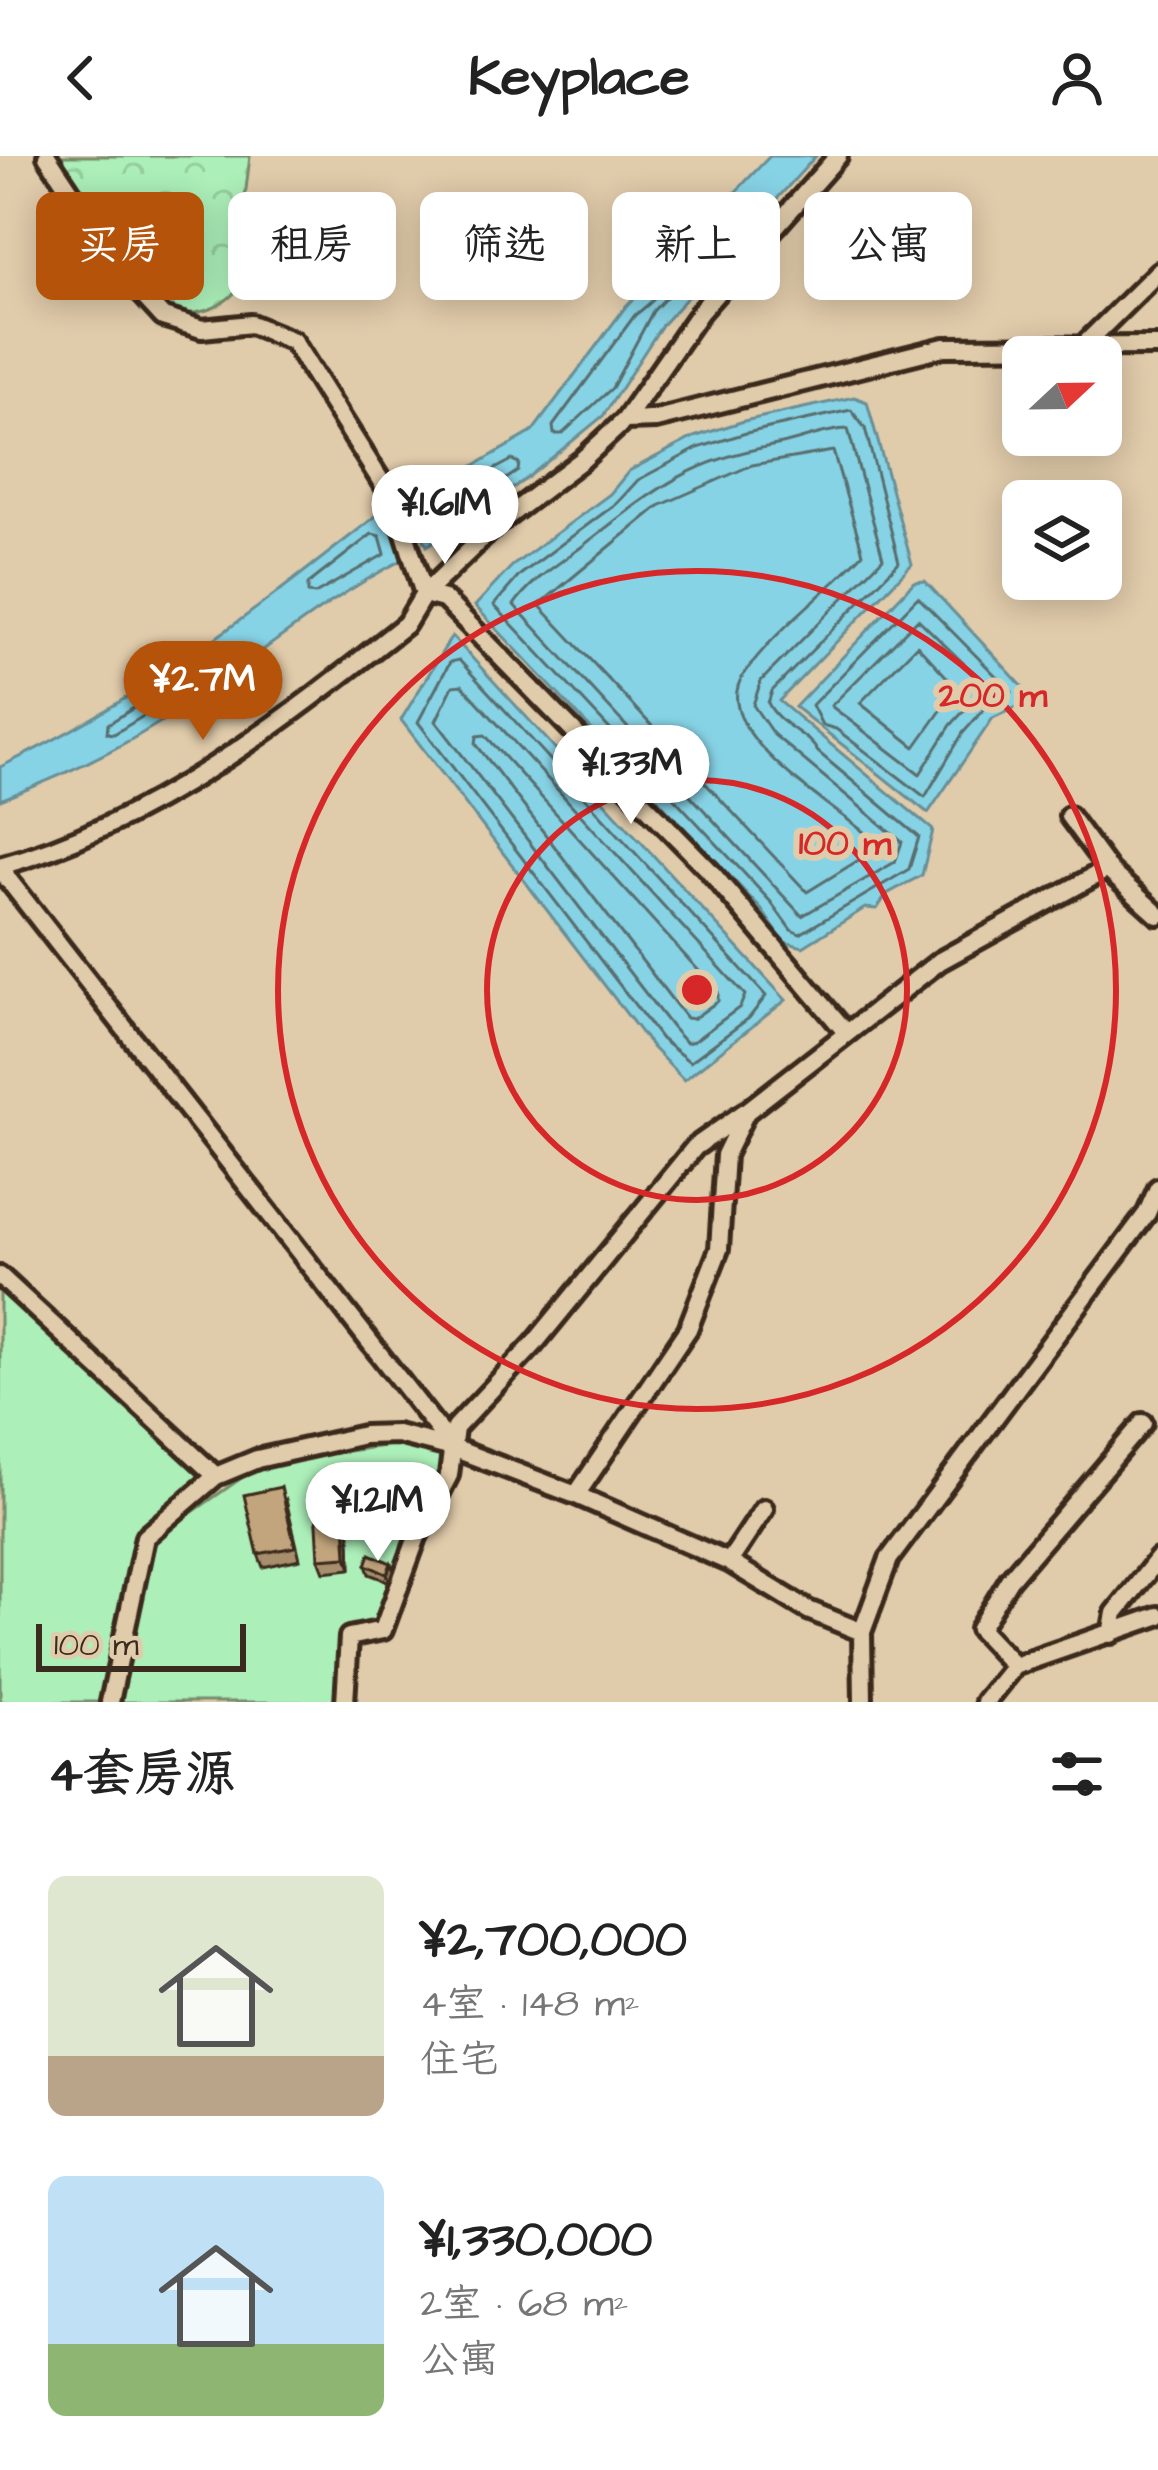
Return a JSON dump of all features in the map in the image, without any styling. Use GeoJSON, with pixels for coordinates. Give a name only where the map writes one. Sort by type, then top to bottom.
{"type":"FeatureCollection","features":[{"type":"Feature","properties":{"kind":"street"},"geometry":{"type":"LineString","coordinates":[[47,156],[130,281],[163,317],[202,329],[251,324],[293,341],[396,505],[424,594]]}},
{"type":"Feature","properties":{"kind":"street"},"geometry":{"type":"LineString","coordinates":[[453,1448],[2,866],[48,853],[221,763],[406,624],[424,594],[495,526],[582,460],[625,420],[700,312],[838,156]]}},
{"type":"Feature","properties":{"kind":"street"},"geometry":{"type":"LineString","coordinates":[[1094,336],[1158,272]]}},
{"type":"Feature","properties":{"kind":"street"},"geometry":{"type":"LineString","coordinates":[[1122,344],[1158,346]]}},
{"type":"Feature","properties":{"kind":"street"},"geometry":{"type":"LineString","coordinates":[[625,420],[656,419],[944,347],[1002,345]]}},
{"type":"Feature","properties":{"kind":"street"},"geometry":{"type":"LineString","coordinates":[[424,594],[444,599],[709,870],[845,1031]]}},
{"type":"Feature","properties":{"kind":"street"},"geometry":{"type":"LineString","coordinates":[[1070,816],[1108,869],[1158,915]]}},
{"type":"Feature","properties":{"kind":"street"},"geometry":{"type":"LineString","coordinates":[[345,1702],[349,1637],[383,1630],[417,1537],[449,1475],[455,1427],[534,1344],[695,1147],[940,962],[1108,869]]}},
{"type":"Feature","properties":{"kind":"street"},"geometry":{"type":"LineString","coordinates":[[576,1495],[688,1329],[719,1250],[725,1156],[746,1112]]}},
{"type":"Feature","properties":{"kind":"street"},"geometry":{"type":"LineString","coordinates":[[863,1702],[862,1632],[889,1559],[1147,1213],[1158,1188]]}},
{"type":"Feature","properties":{"kind":"street"},"geometry":{"type":"LineString","coordinates":[[0,1276],[216,1476]]}},
{"type":"Feature","properties":{"kind":"street"},"geometry":{"type":"LineString","coordinates":[[1014,1666],[979,1629],[1009,1580],[1143,1423]]}},
{"type":"Feature","properties":{"kind":"street"},"geometry":{"type":"LineString","coordinates":[[110,1702],[145,1537],[216,1476],[257,1459],[364,1435],[398,1434],[453,1448],[576,1495],[729,1562],[808,1610],[862,1632]]}},
{"type":"Feature","properties":{"kind":"street"},"geometry":{"type":"LineString","coordinates":[[729,1562],[764,1510]]}},
{"type":"Feature","properties":{"kind":"street"},"geometry":{"type":"LineString","coordinates":[[1111,1634],[1115,1613],[1158,1559]]}},
{"type":"Feature","properties":{"kind":"street"},"geometry":{"type":"LineString","coordinates":[[985,1702],[1014,1666],[1158,1616]]}},
{"type":"Feature","properties":{"kind":"green space"},"geometry":{"type":"Polygon","coordinates":[[[53,156],[250,156],[246,192],[228,192],[228,297],[209,310],[182,314],[164,313],[152,300],[204,300],[204,192],[76,192],[53,156]]]}},
{"type":"Feature","properties":{"kind":"green space"},"geometry":{"type":"Polygon","coordinates":[[[0,1287],[208,1477],[142,1536],[107,1702],[0,1702],[0,1287]]]}},
{"type":"Feature","properties":{"kind":"green space"},"geometry":{"type":"Polygon","coordinates":[[[405,1443],[449,1453],[382,1629],[348,1637],[343,1702],[116,1702],[157,1537],[250,1472],[307,1457],[405,1443]]]}},
{"type":"Feature","properties":{"kind":"water"},"geometry":{"type":"Polygon","coordinates":[[[770,156],[816,156],[780,196],[735,192],[770,156]]]}},
{"type":"Feature","properties":{"kind":"water"},"geometry":{"type":"Polygon","coordinates":[[[632,300],[685,300],[662,325],[603,416],[526,479],[427,546],[408,504],[428,498],[434,489],[532,432],[632,300]]]}},
{"type":"Feature","properties":{"kind":"water"},"geometry":{"type":"Polygon","coordinates":[[[854,397],[867,402],[912,564],[779,701],[933,830],[922,875],[887,894],[877,909],[865,908],[803,947],[784,942],[761,909],[475,606],[512,566],[610,494],[629,471],[694,437],[854,397]]]}},
{"type":"Feature","properties":{"kind":"water"},"geometry":{"type":"Polygon","coordinates":[[[381,512],[406,558],[310,616],[140,735],[0,800],[0,767],[152,682],[381,512]]]}},
{"type":"Feature","properties":{"kind":"water"},"geometry":{"type":"Polygon","coordinates":[[[925,581],[1034,699],[993,718],[928,813],[795,707],[914,582],[925,581]]]}},
{"type":"Feature","properties":{"kind":"water"},"geometry":{"type":"Polygon","coordinates":[[[452,636],[786,1000],[684,1080],[652,1047],[401,720],[452,636]]]}},
{"type":"Feature","properties":{"kind":"building"},"geometry":{"type":"Polygon","coordinates":[[[403,1485],[422,1495],[416,1507],[398,1496],[403,1485]]]}},
{"type":"Feature","properties":{"kind":"building"},"geometry":{"type":"Polygon","coordinates":[[[281,1487],[295,1547],[258,1554],[244,1495],[281,1487]]]}},
{"type":"Feature","properties":{"kind":"building"},"geometry":{"type":"Polygon","coordinates":[[[344,1505],[347,1557],[319,1559],[316,1507],[344,1505]]]}},
{"type":"Feature","properties":{"kind":"building"},"geometry":{"type":"Polygon","coordinates":[[[370,1554],[391,1563],[387,1574],[366,1565],[370,1554]]]}}]}
